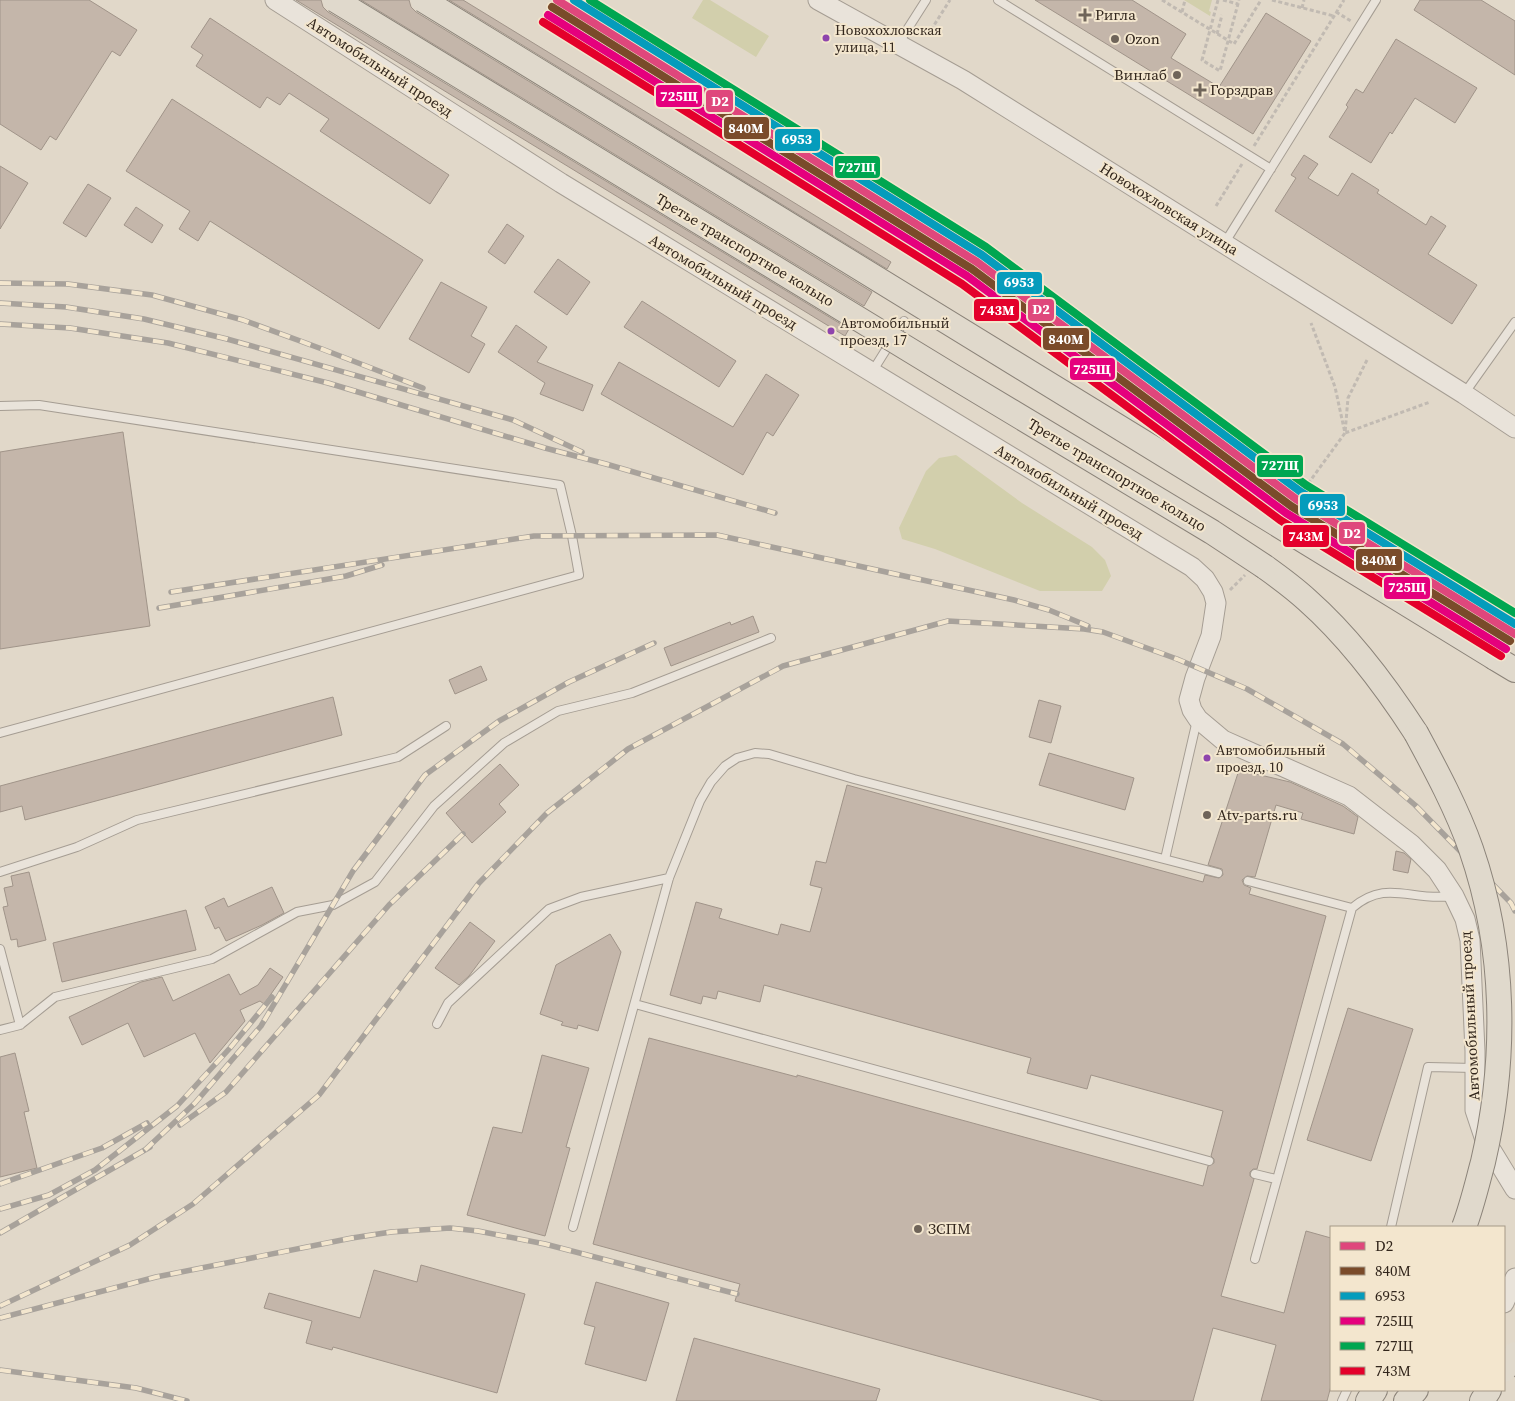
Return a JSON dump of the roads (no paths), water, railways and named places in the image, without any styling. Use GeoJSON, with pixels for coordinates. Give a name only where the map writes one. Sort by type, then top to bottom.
{"type":"FeatureCollection","features":[{"type":"Feature","properties":{"kind":"main road","name":"Третье транспортное кольцо"},"geometry":{"type":"LineString","coordinates":[[335,0],[1212,532],[1265,567],[1307,600],[1354,648],[1374,671],[1396,702],[1416,733],[1438,774],[1471,848],[1490,925],[1500,1004],[1500,1045],[1492,1123],[1477,1185],[1464,1226]]}},
{"type":"Feature","properties":{"kind":"main road"},"geometry":{"type":"LineString","coordinates":[[423,0],[1515,670]]}},
{"type":"Feature","properties":{"kind":"main road"},"geometry":{"type":"LineString","coordinates":[[1505,1369],[1515,1354]]}},
{"type":"Feature","properties":{"kind":"main road"},"geometry":{"type":"LineString","coordinates":[[1406,1401],[1415,1391]]}},
{"type":"Feature","properties":{"kind":"street","name":"Автомобильный проезд"},"geometry":{"type":"LineString","coordinates":[[275,0],[561,183],[1192,566],[1213,592],[1216,602],[1211,636],[1189,700],[1192,710],[1198,719],[1223,740],[1349,796],[1411,844],[1437,870],[1454,896],[1465,919],[1470,940],[1475,1110],[1485,1140],[1515,1190]]}},
{"type":"Feature","properties":{"kind":"street","name":"Новохохловская улица"},"geometry":{"type":"LineString","coordinates":[[818,0],[963,80],[1464,394],[1515,428]]}},
{"type":"Feature","properties":{"kind":"street"},"geometry":{"type":"LineString","coordinates":[[1505,1301],[1515,1278]]}},
{"type":"Feature","properties":{"kind":"street"},"geometry":{"type":"LineString","coordinates":[[1505,1366],[1515,1378]]}},
{"type":"Feature","properties":{"kind":"lane"},"geometry":{"type":"LineString","coordinates":[[898,44],[926,0]]}},
{"type":"Feature","properties":{"kind":"lane"},"geometry":{"type":"LineString","coordinates":[[998,0],[1271,169]]}},
{"type":"Feature","properties":{"kind":"lane"},"geometry":{"type":"LineString","coordinates":[[1224,244],[1376,0]]}},
{"type":"Feature","properties":{"kind":"lane"},"geometry":{"type":"LineString","coordinates":[[872,372],[904,321]]}},
{"type":"Feature","properties":{"kind":"lane"},"geometry":{"type":"LineString","coordinates":[[1464,394],[1515,322]]}},
{"type":"Feature","properties":{"kind":"lane"},"geometry":{"type":"LineString","coordinates":[[0,406],[39,405],[560,485],[580,575],[0,733]]}},
{"type":"Feature","properties":{"kind":"lane"},"geometry":{"type":"LineString","coordinates":[[0,1030],[20,1025],[55,997],[212,959],[297,912],[333,905],[374,882],[434,806],[504,743],[558,711],[632,693],[771,638]]}},
{"type":"Feature","properties":{"kind":"lane"},"geometry":{"type":"LineString","coordinates":[[1165,859],[1198,719]]}},
{"type":"Feature","properties":{"kind":"lane"},"geometry":{"type":"LineString","coordinates":[[0,872],[77,847],[137,820],[398,757],[446,726]]}},
{"type":"Feature","properties":{"kind":"lane"},"geometry":{"type":"LineString","coordinates":[[573,1227],[669,878],[700,801],[711,782],[725,766],[737,758],[755,753],[770,754],[854,780],[1218,873]]}},
{"type":"Feature","properties":{"kind":"lane"},"geometry":{"type":"LineString","coordinates":[[437,1024],[448,1002],[549,909],[581,897],[669,878]]}},
{"type":"Feature","properties":{"kind":"lane"},"geometry":{"type":"LineString","coordinates":[[1248,881],[1352,908]]}},
{"type":"Feature","properties":{"kind":"lane"},"geometry":{"type":"LineString","coordinates":[[1255,1259],[1352,908],[1362,900],[1377,893],[1391,891],[1432,898],[1454,896]]}},
{"type":"Feature","properties":{"kind":"lane"},"geometry":{"type":"LineString","coordinates":[[0,949],[20,1025]]}},
{"type":"Feature","properties":{"kind":"lane"},"geometry":{"type":"LineString","coordinates":[[635,1004],[1209,1161]]}},
{"type":"Feature","properties":{"kind":"lane"},"geometry":{"type":"LineString","coordinates":[[1391,1226],[1428,1067],[1474,1068]]}},
{"type":"Feature","properties":{"kind":"lane"},"geometry":{"type":"LineString","coordinates":[[1255,1174],[1276,1179]]}},
{"type":"Feature","properties":{"kind":"railway"},"geometry":{"type":"LineString","coordinates":[[0,283],[68,284],[152,295],[243,320],[423,388]]}},
{"type":"Feature","properties":{"kind":"railway"},"geometry":{"type":"LineString","coordinates":[[0,303],[66,307],[144,319],[227,339],[513,420],[582,452]]}},
{"type":"Feature","properties":{"kind":"railway"},"geometry":{"type":"LineString","coordinates":[[0,324],[70,328],[168,343],[328,383],[545,448],[775,513]]}},
{"type":"Feature","properties":{"kind":"railway"},"geometry":{"type":"LineString","coordinates":[[171,592],[534,536],[717,535],[1014,600],[1049,610],[1088,626]]}},
{"type":"Feature","properties":{"kind":"railway"},"geometry":{"type":"LineString","coordinates":[[159,608],[346,576],[382,565]]}},
{"type":"Feature","properties":{"kind":"railway"},"geometry":{"type":"LineString","coordinates":[[0,1306],[130,1245],[193,1204],[319,1095],[479,883],[547,813],[628,749],[783,666],[948,621],[1084,629],[1103,632],[1177,659],[1247,689],[1343,744],[1415,805],[1511,903],[1515,911]]}},
{"type":"Feature","properties":{"kind":"railway"},"geometry":{"type":"LineString","coordinates":[[145,1150],[195,1103],[261,1026],[353,871],[425,775],[499,721],[569,682],[654,643]]}},
{"type":"Feature","properties":{"kind":"railway"},"geometry":{"type":"LineString","coordinates":[[180,1125],[226,1092],[389,905],[463,834]]}},
{"type":"Feature","properties":{"kind":"railway"},"geometry":{"type":"LineString","coordinates":[[0,1209],[49,1195],[95,1170],[177,1106],[230,1048],[272,997]]}},
{"type":"Feature","properties":{"kind":"railway"},"geometry":{"type":"LineString","coordinates":[[0,1184],[102,1148],[147,1123]]}},
{"type":"Feature","properties":{"kind":"railway"},"geometry":{"type":"LineString","coordinates":[[0,1233],[150,1147]]}},
{"type":"Feature","properties":{"kind":"railway"},"geometry":{"type":"LineString","coordinates":[[0,1318],[156,1277],[352,1238],[391,1232],[450,1228],[478,1231],[545,1244],[737,1294]]}},
{"type":"Feature","properties":{"kind":"railway"},"geometry":{"type":"LineString","coordinates":[[0,1370],[136,1388],[187,1401]]}},
{"type":"Feature","properties":{"kind":"place","name":"Ригла"},"geometry":{"type":"Point","coordinates":[1085,15]}},
{"type":"Feature","properties":{"kind":"place","name":"Новохохловская улица, 11"},"geometry":{"type":"Point","coordinates":[826,38]}},
{"type":"Feature","properties":{"kind":"place","name":"Ozon"},"geometry":{"type":"Point","coordinates":[1115,39]}},
{"type":"Feature","properties":{"kind":"place","name":"Винлаб"},"geometry":{"type":"Point","coordinates":[1177,75]}},
{"type":"Feature","properties":{"kind":"place","name":"Горздрав"},"geometry":{"type":"Point","coordinates":[1200,90]}},
{"type":"Feature","properties":{"kind":"place","name":"Автомобильный проезд, 17"},"geometry":{"type":"Point","coordinates":[831,331]}},
{"type":"Feature","properties":{"kind":"place","name":"Автомобильный проезд, 10"},"geometry":{"type":"Point","coordinates":[1207,758]}},
{"type":"Feature","properties":{"kind":"place","name":"Atv-parts.ru"},"geometry":{"type":"Point","coordinates":[1207,815]}},
{"type":"Feature","properties":{"kind":"place","name":"ЗСПМ"},"geometry":{"type":"Point","coordinates":[918,1229]}}]}
